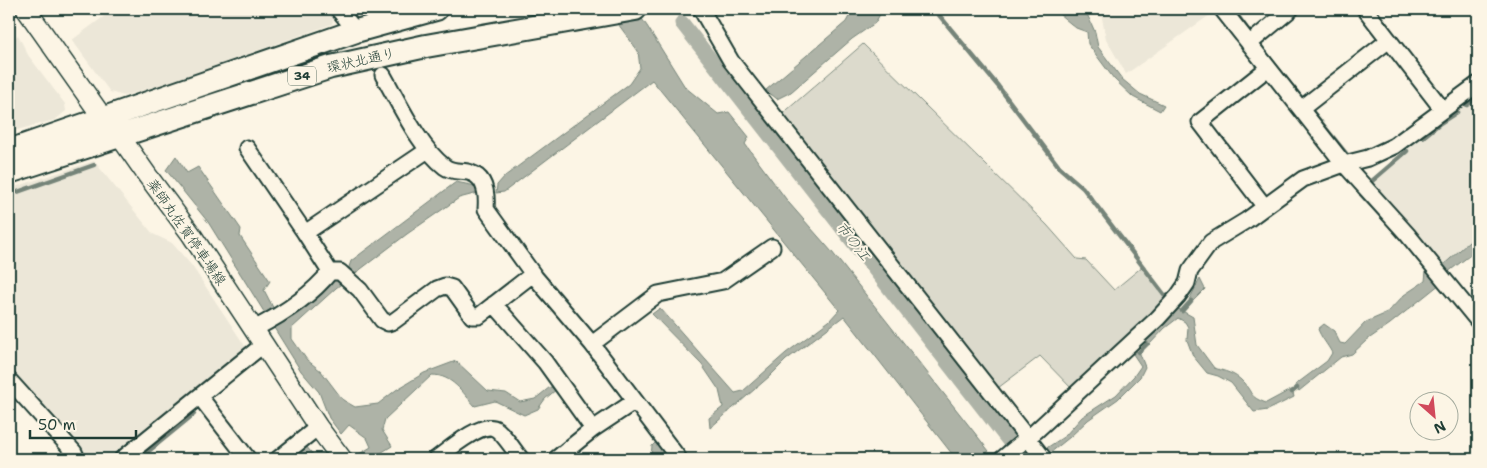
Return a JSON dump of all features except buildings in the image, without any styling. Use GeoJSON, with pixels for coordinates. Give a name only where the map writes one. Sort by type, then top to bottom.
{"type":"FeatureCollection","features":[{"type":"Feature","properties":{"kind":"highway","name":"環状北通り"},"geometry":{"type":"LineString","coordinates":[[9,151],[356,31],[436,9]]}},
{"type":"Feature","properties":{"kind":"highway","name":"環状北通り"},"geometry":{"type":"LineString","coordinates":[[9,172],[331,67],[426,46],[635,9]]}},
{"type":"Feature","properties":{"kind":"main road","name":"薬師丸佐賀停車場線"},"geometry":{"type":"LineString","coordinates":[[26,9],[103,118],[119,135],[147,175],[266,328],[318,427],[342,459]]}},
{"type":"Feature","properties":{"kind":"street"},"geometry":{"type":"LineString","coordinates":[[338,9],[356,31]]}},
{"type":"Feature","properties":{"kind":"street"},"geometry":{"type":"LineString","coordinates":[[701,9],[731,61],[1044,459]]}},
{"type":"Feature","properties":{"kind":"street"},"geometry":{"type":"LineString","coordinates":[[1222,9],[1254,40],[1268,68],[1305,105],[1344,164],[1407,234],[1478,321]]}},
{"type":"Feature","properties":{"kind":"street"},"geometry":{"type":"LineString","coordinates":[[1254,40],[1291,9]]}},
{"type":"Feature","properties":{"kind":"street"},"geometry":{"type":"LineString","coordinates":[[1365,9],[1443,110]]}},
{"type":"Feature","properties":{"kind":"street"},"geometry":{"type":"LineString","coordinates":[[1305,105],[1389,40]]}},
{"type":"Feature","properties":{"kind":"street"},"geometry":{"type":"LineString","coordinates":[[1265,207],[1200,122],[1268,68]]}},
{"type":"Feature","properties":{"kind":"street"},"geometry":{"type":"LineString","coordinates":[[383,74],[408,121],[428,149],[446,168],[458,172],[472,173],[483,183],[487,197],[486,209],[535,277],[592,344],[679,459]]}},
{"type":"Feature","properties":{"kind":"street"},"geometry":{"type":"LineString","coordinates":[[1005,457],[1158,318],[1178,296],[1186,283],[1190,271],[1211,242],[1265,207],[1303,179],[1344,164],[1368,158],[1394,146],[1478,84]]}},
{"type":"Feature","properties":{"kind":"street"},"geometry":{"type":"LineString","coordinates":[[247,148],[305,233],[340,276],[360,290],[382,320],[388,323],[394,322],[442,286],[452,288],[472,316],[479,316],[529,277],[535,277]]}},
{"type":"Feature","properties":{"kind":"street"},"geometry":{"type":"LineString","coordinates":[[305,233],[422,154]]}},
{"type":"Feature","properties":{"kind":"street"},"geometry":{"type":"LineString","coordinates":[[592,344],[658,294],[724,281],[772,247]]}},
{"type":"Feature","properties":{"kind":"street"},"geometry":{"type":"LineString","coordinates":[[122,459],[200,397],[266,328],[322,281],[340,276]]}},
{"type":"Feature","properties":{"kind":"street"},"geometry":{"type":"LineString","coordinates":[[494,304],[545,362],[593,429]]}},
{"type":"Feature","properties":{"kind":"street"},"geometry":{"type":"LineString","coordinates":[[9,380],[74,452],[77,459]]}},
{"type":"Feature","properties":{"kind":"street"},"geometry":{"type":"LineString","coordinates":[[200,397],[248,459]]}},
{"type":"Feature","properties":{"kind":"street"},"geometry":{"type":"LineString","coordinates":[[556,459],[593,429],[635,401]]}},
{"type":"Feature","properties":{"kind":"street"},"geometry":{"type":"LineString","coordinates":[[436,459],[474,432],[487,426],[496,429],[521,459]]}},
{"type":"Feature","properties":{"kind":"street"},"geometry":{"type":"LineString","coordinates":[[278,459],[318,427]]}},
{"type":"Feature","properties":{"kind":"shaded area"},"geometry":{"type":"Polygon","coordinates":[[[114,9],[328,9],[334,17],[332,24],[184,77],[124,96],[110,92],[72,40],[114,9]]]}},
{"type":"Feature","properties":{"kind":"shaded area"},"geometry":{"type":"Polygon","coordinates":[[[607,9],[635,9],[685,87],[718,114],[729,112],[749,137],[745,144],[789,203],[832,252],[989,451],[978,459],[956,459],[844,316],[786,360],[710,428],[709,418],[723,407],[719,390],[702,365],[652,314],[660,308],[735,393],[743,391],[786,353],[829,321],[839,310],[652,80],[504,192],[496,193],[497,185],[505,176],[629,84],[640,68],[638,51],[607,9]]]}},
{"type":"Feature","properties":{"kind":"shaded area"},"geometry":{"type":"Polygon","coordinates":[[[853,9],[883,9],[875,23],[852,39],[791,92],[777,99],[766,90],[846,22],[853,9]]]}},
{"type":"Feature","properties":{"kind":"shaded area"},"geometry":{"type":"Polygon","coordinates":[[[1053,9],[1081,9],[1087,14],[1095,32],[1098,47],[1122,79],[1140,94],[1164,105],[1160,111],[1133,97],[1114,79],[1088,44],[1087,32],[1076,28],[1053,9]]]}},
{"type":"Feature","properties":{"kind":"shaded area"},"geometry":{"type":"Polygon","coordinates":[[[1091,9],[1217,10],[1126,74],[1106,39],[1102,18],[1091,9]]]}},
{"type":"Feature","properties":{"kind":"shaded area"},"geometry":{"type":"Polygon","coordinates":[[[18,35],[28,55],[65,104],[66,111],[55,120],[9,132],[9,43],[18,35]]]}},
{"type":"Feature","properties":{"kind":"shaded area"},"geometry":{"type":"Polygon","coordinates":[[[863,44],[1047,225],[1077,259],[1086,260],[1114,290],[1143,266],[1167,298],[1157,314],[1074,391],[1040,356],[994,391],[780,116],[863,44]]]}},
{"type":"Feature","properties":{"kind":"shaded area"},"geometry":{"type":"Polygon","coordinates":[[[1478,95],[1478,234],[1441,267],[1367,183],[1426,132],[1478,95]]]}},
{"type":"Feature","properties":{"kind":"shaded area"},"geometry":{"type":"Polygon","coordinates":[[[176,156],[187,173],[198,167],[241,229],[240,236],[270,281],[264,290],[282,322],[304,307],[317,294],[348,270],[351,261],[456,182],[476,186],[478,193],[459,198],[407,234],[336,288],[292,328],[292,339],[307,360],[321,371],[343,400],[355,407],[378,404],[396,390],[424,373],[456,361],[488,391],[506,393],[520,402],[535,399],[550,387],[557,389],[545,399],[538,409],[524,415],[495,401],[475,406],[451,381],[432,375],[385,419],[382,430],[392,446],[371,459],[358,459],[356,456],[371,447],[367,438],[349,425],[341,434],[329,418],[319,392],[301,371],[208,222],[166,170],[176,156]]]}},
{"type":"Feature","properties":{"kind":"shaded area"},"geometry":{"type":"Polygon","coordinates":[[[94,161],[153,234],[172,243],[192,266],[249,352],[118,459],[87,459],[46,409],[9,369],[9,189],[94,161]]]}},
{"type":"Feature","properties":{"kind":"shaded area"},"geometry":{"type":"Polygon","coordinates":[[[1363,192],[1440,284],[1367,340],[1352,354],[1341,357],[1299,391],[1295,385],[1327,361],[1332,353],[1318,329],[1324,324],[1334,331],[1340,343],[1345,344],[1366,322],[1387,313],[1404,295],[1425,281],[1426,271],[1359,195],[1363,192]]]}},
{"type":"Feature","properties":{"kind":"shaded area"},"geometry":{"type":"Polygon","coordinates":[[[1478,234],[1478,246],[1473,253],[1448,272],[1441,267],[1478,234]]]}},
{"type":"Feature","properties":{"kind":"shaded area"},"geometry":{"type":"Polygon","coordinates":[[[1200,279],[1205,289],[1192,302],[1189,300],[1200,279]]]}},
{"type":"Feature","properties":{"kind":"shaded area"},"geometry":{"type":"Polygon","coordinates":[[[1177,308],[1193,317],[1197,345],[1214,368],[1236,376],[1260,401],[1266,403],[1292,389],[1294,397],[1268,410],[1254,412],[1231,383],[1207,373],[1193,356],[1187,340],[1188,327],[1185,322],[1178,318],[1165,328],[1149,345],[1145,342],[1165,323],[1177,308]]]}},
{"type":"Feature","properties":{"kind":"shaded area"},"geometry":{"type":"Polygon","coordinates":[[[1137,351],[1145,367],[1140,377],[1118,399],[1088,420],[1050,453],[1045,449],[1065,436],[1082,417],[1116,395],[1134,376],[1141,366],[1133,354],[1137,351]]]}},
{"type":"Feature","properties":{"kind":"shaded area"},"geometry":{"type":"Polygon","coordinates":[[[657,441],[671,459],[647,459],[651,456],[652,446],[657,441]]]}},
{"type":"Feature","properties":{"kind":"shaded area"},"geometry":{"type":"Polygon","coordinates":[[[306,446],[314,456],[310,459],[289,459],[306,446]]]}},
{"type":"Feature","properties":{"kind":"waterway"},"geometry":{"type":"LineString","coordinates":[[934,9],[998,86],[1060,168],[1083,188],[1167,298]]}},
{"type":"Feature","properties":{"kind":"waterway"},"geometry":{"type":"LineString","coordinates":[[1233,9],[1251,34]]}},
{"type":"Feature","properties":{"kind":"waterway","name":"市の江"},"geometry":{"type":"LineString","coordinates":[[682,23],[1023,459]]}},
{"type":"Feature","properties":{"kind":"waterway"},"geometry":{"type":"LineString","coordinates":[[1260,46],[1348,156]]}},
{"type":"Feature","properties":{"kind":"waterway"},"geometry":{"type":"LineString","coordinates":[[1467,105],[1478,97]]}},
{"type":"Feature","properties":{"kind":"waterway"},"geometry":{"type":"LineString","coordinates":[[1423,137],[1457,112]]}},
{"type":"Feature","properties":{"kind":"waterway"},"geometry":{"type":"LineString","coordinates":[[1372,181],[1407,151]]}},
{"type":"Feature","properties":{"kind":"waterway"},"geometry":{"type":"LineString","coordinates":[[9,195],[94,165]]}},
{"type":"Feature","properties":{"kind":"waterway"},"geometry":{"type":"LineString","coordinates":[[1182,311],[1191,301]]}},
{"type":"Feature","properties":{"kind":"waterway"},"geometry":{"type":"LineString","coordinates":[[1139,352],[1147,344]]}},
{"type":"Feature","properties":{"kind":"waterway"},"geometry":{"type":"LineString","coordinates":[[1292,392],[1297,388]]}},
{"type":"Feature","properties":{"kind":"waterway"},"geometry":{"type":"LineString","coordinates":[[139,459],[194,414]]}}]}
